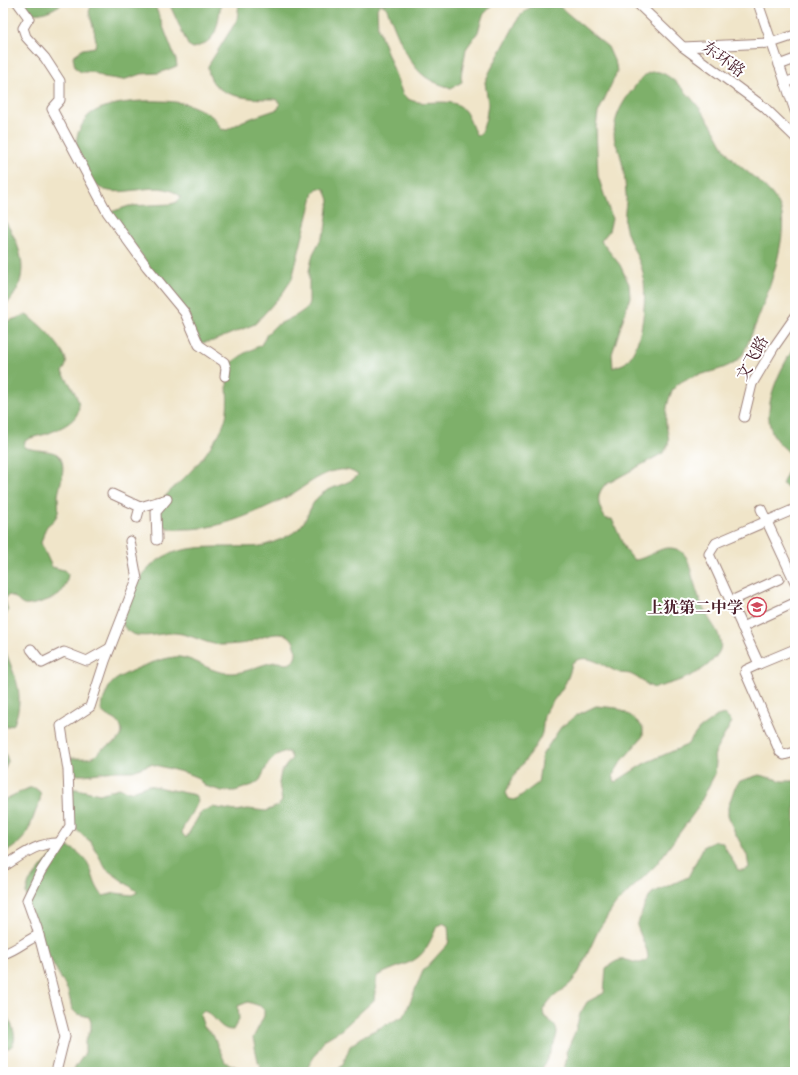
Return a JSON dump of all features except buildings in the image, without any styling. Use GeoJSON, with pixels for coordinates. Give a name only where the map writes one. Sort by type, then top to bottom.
{"type":"FeatureCollection","features":[{"type":"Feature","properties":{"kind":"street"},"geometry":{"type":"LineString","coordinates":[[18,3],[29,18],[23,28],[26,37],[45,58],[60,81],[60,100],[52,109],[107,212],[147,267],[185,313],[199,345],[224,362],[226,368],[225,376]]}},
{"type":"Feature","properties":{"kind":"street","name":"东环路"},"geometry":{"type":"LineString","coordinates":[[637,3],[683,47],[764,107],[795,137]]}},
{"type":"Feature","properties":{"kind":"street"},"geometry":{"type":"LineString","coordinates":[[758,3],[785,82],[793,97],[795,111]]}},
{"type":"Feature","properties":{"kind":"street"},"geometry":{"type":"LineString","coordinates":[[683,47],[771,43],[795,34]]}},
{"type":"Feature","properties":{"kind":"street"},"geometry":{"type":"LineString","coordinates":[[779,64],[795,58]]}},
{"type":"Feature","properties":{"kind":"street"},"geometry":{"type":"LineString","coordinates":[[785,82],[795,79]]}},
{"type":"Feature","properties":{"kind":"street","name":"文飞路"},"geometry":{"type":"LineString","coordinates":[[744,417],[752,384],[774,347],[795,317]]}},
{"type":"Feature","properties":{"kind":"street"},"geometry":{"type":"LineString","coordinates":[[112,494],[140,507],[166,499],[156,512],[157,540]]}},
{"type":"Feature","properties":{"kind":"street"},"geometry":{"type":"LineString","coordinates":[[137,518],[140,507]]}},
{"type":"Feature","properties":{"kind":"street"},"geometry":{"type":"LineString","coordinates":[[761,509],[795,582]]}},
{"type":"Feature","properties":{"kind":"street"},"geometry":{"type":"LineString","coordinates":[[759,664],[709,554],[716,543],[795,509]]}},
{"type":"Feature","properties":{"kind":"street"},"geometry":{"type":"LineString","coordinates":[[56,1072],[64,1036],[39,935],[27,900],[41,871],[70,826],[68,770],[61,726],[90,707],[110,648],[137,579],[130,541]]}},
{"type":"Feature","properties":{"kind":"street"},"geometry":{"type":"LineString","coordinates":[[731,601],[779,579]]}},
{"type":"Feature","properties":{"kind":"street"},"geometry":{"type":"LineString","coordinates":[[742,627],[792,604]]}},
{"type":"Feature","properties":{"kind":"street"},"geometry":{"type":"LineString","coordinates":[[31,649],[42,663],[64,652],[87,661],[110,648]]}},
{"type":"Feature","properties":{"kind":"street"},"geometry":{"type":"LineString","coordinates":[[795,649],[759,664],[746,670],[745,672],[761,712],[780,752],[784,755],[795,752]]}},
{"type":"Feature","properties":{"kind":"street"},"geometry":{"type":"LineString","coordinates":[[3,867],[22,854],[47,842],[59,843]]}},
{"type":"Feature","properties":{"kind":"street"},"geometry":{"type":"LineString","coordinates":[[3,954],[20,948],[30,938],[39,935]]}},
{"type":"Feature","properties":{"kind":"green space"},"geometry":{"type":"Polygon","coordinates":[[[13,3],[63,3],[50,10],[37,14],[25,11],[13,3]]]}},
{"type":"Feature","properties":{"kind":"green space"},"geometry":{"type":"Polygon","coordinates":[[[92,3],[154,3],[177,66],[159,73],[141,74],[123,80],[104,77],[93,72],[81,72],[75,68],[73,56],[83,49],[95,47],[96,41],[89,12],[92,3]]]}},
{"type":"Feature","properties":{"kind":"green space"},"geometry":{"type":"Polygon","coordinates":[[[169,3],[221,3],[217,26],[212,37],[202,45],[193,48],[188,45],[169,3]]]}},
{"type":"Feature","properties":{"kind":"green space"},"geometry":{"type":"Polygon","coordinates":[[[239,3],[495,3],[483,15],[478,32],[466,49],[461,76],[462,82],[451,88],[429,80],[417,69],[406,53],[386,7],[381,4],[377,8],[378,28],[403,95],[416,102],[446,102],[460,106],[466,112],[477,136],[482,132],[486,118],[488,104],[485,82],[519,17],[529,8],[541,3],[555,3],[608,47],[616,65],[617,72],[598,113],[596,127],[598,176],[612,219],[609,231],[601,241],[620,265],[629,284],[630,297],[612,354],[613,368],[625,363],[631,356],[637,345],[643,318],[645,290],[644,278],[625,225],[624,217],[626,198],[623,167],[621,156],[615,142],[614,127],[621,107],[643,76],[652,72],[659,72],[668,76],[686,92],[708,120],[729,155],[768,190],[774,197],[782,215],[780,247],[776,266],[763,305],[743,354],[728,366],[690,378],[675,387],[670,395],[666,416],[669,439],[666,449],[663,453],[605,485],[599,497],[603,515],[606,519],[612,519],[625,549],[634,560],[665,548],[676,549],[684,554],[689,563],[702,604],[719,636],[721,644],[719,652],[707,666],[690,676],[654,688],[630,674],[620,673],[589,659],[578,660],[572,663],[565,684],[546,711],[540,738],[517,771],[506,793],[509,799],[515,800],[538,783],[542,755],[561,727],[577,715],[596,706],[617,708],[631,716],[643,729],[643,736],[621,762],[613,775],[615,782],[645,763],[687,745],[699,729],[717,716],[724,714],[732,722],[716,750],[714,757],[716,762],[715,774],[697,809],[656,865],[615,905],[599,929],[579,972],[571,983],[550,1000],[543,1010],[544,1016],[556,1029],[557,1035],[548,1058],[540,1072],[336,1072],[343,1064],[350,1046],[365,1035],[404,1016],[423,971],[448,944],[448,926],[443,923],[437,926],[426,949],[420,956],[377,976],[374,1000],[341,1030],[324,1040],[305,1072],[263,1072],[258,1061],[253,1038],[264,1016],[264,1010],[260,1006],[248,1002],[238,1006],[239,1019],[233,1030],[224,1028],[212,1016],[204,1011],[200,1015],[204,1027],[213,1035],[225,1062],[239,1068],[243,1072],[130,1072],[127,1070],[117,1072],[72,1072],[85,1053],[85,1041],[91,1029],[91,1022],[89,1017],[77,1014],[72,1009],[68,991],[34,929],[26,893],[29,882],[45,863],[58,851],[69,847],[84,858],[91,870],[98,889],[103,896],[115,893],[132,895],[138,892],[106,869],[91,842],[74,828],[69,816],[70,789],[100,794],[118,788],[130,792],[148,785],[195,795],[198,800],[185,824],[182,833],[186,838],[201,812],[212,807],[236,811],[248,809],[266,811],[278,806],[282,801],[279,783],[281,772],[292,758],[289,752],[283,752],[277,755],[268,764],[260,780],[253,785],[235,791],[222,791],[205,786],[196,777],[151,764],[133,771],[114,771],[84,775],[78,775],[67,769],[68,758],[93,757],[120,738],[122,730],[118,722],[103,713],[101,710],[105,696],[112,683],[125,674],[155,662],[174,657],[194,661],[225,673],[238,673],[275,662],[286,664],[290,663],[296,656],[292,639],[289,636],[281,634],[266,636],[247,643],[221,645],[175,633],[147,636],[133,634],[127,631],[121,620],[120,615],[124,601],[153,564],[174,552],[193,548],[265,545],[293,533],[301,526],[319,496],[355,478],[358,475],[349,471],[340,470],[331,472],[321,476],[287,497],[263,509],[238,519],[212,526],[172,529],[164,526],[156,518],[157,511],[163,499],[201,460],[222,429],[227,411],[227,381],[231,363],[245,353],[261,345],[267,334],[275,326],[307,308],[309,302],[309,271],[313,254],[325,231],[329,200],[325,189],[318,188],[314,192],[292,279],[282,294],[255,324],[213,341],[201,343],[184,316],[111,212],[129,206],[171,204],[177,202],[181,197],[171,191],[159,188],[122,192],[110,191],[99,187],[90,179],[86,172],[78,153],[76,145],[77,137],[88,116],[97,110],[120,103],[160,101],[186,104],[210,115],[221,129],[227,130],[243,121],[278,109],[280,104],[276,99],[233,95],[223,91],[215,85],[210,77],[208,66],[237,20],[239,3]]]}},
{"type":"Feature","properties":{"kind":"green space"},"geometry":{"type":"Polygon","coordinates":[[[3,218],[16,241],[22,264],[18,286],[12,297],[3,308],[3,218]]]}},
{"type":"Feature","properties":{"kind":"green space"},"geometry":{"type":"Polygon","coordinates":[[[26,315],[43,328],[60,348],[66,360],[66,366],[62,372],[75,392],[78,401],[79,408],[77,415],[71,421],[49,433],[28,439],[25,441],[24,447],[54,453],[61,458],[63,469],[58,496],[58,512],[53,521],[47,526],[41,543],[52,567],[64,570],[68,574],[66,585],[62,592],[58,596],[49,600],[31,605],[24,605],[9,595],[5,599],[8,611],[3,621],[3,326],[8,321],[26,315]]]}},
{"type":"Feature","properties":{"kind":"green space"},"geometry":{"type":"Polygon","coordinates":[[[795,346],[795,491],[782,484],[794,462],[791,455],[775,438],[770,427],[769,415],[773,390],[783,366],[795,346]]]}},
{"type":"Feature","properties":{"kind":"green space"},"geometry":{"type":"Polygon","coordinates":[[[3,643],[17,682],[19,701],[18,712],[14,724],[3,728],[3,643]]]}},
{"type":"Feature","properties":{"kind":"green space"},"geometry":{"type":"Polygon","coordinates":[[[3,746],[8,761],[3,772],[3,746]]]}},
{"type":"Feature","properties":{"kind":"green space"},"geometry":{"type":"Polygon","coordinates":[[[759,775],[783,781],[795,781],[795,1072],[563,1072],[567,1058],[566,1052],[575,1032],[580,1014],[587,1002],[604,993],[606,968],[614,962],[620,960],[641,963],[648,958],[647,951],[637,926],[645,904],[652,893],[688,877],[704,846],[716,841],[722,842],[738,870],[749,868],[747,855],[735,833],[728,815],[728,807],[735,787],[740,781],[759,775]]]}},
{"type":"Feature","properties":{"kind":"green space"},"geometry":{"type":"Polygon","coordinates":[[[29,788],[35,788],[40,792],[39,802],[32,821],[21,841],[3,854],[3,800],[29,788]]]}},
{"type":"Feature","properties":{"kind":"green space"},"geometry":{"type":"Polygon","coordinates":[[[3,1012],[10,1021],[15,1038],[14,1043],[5,1049],[3,1047],[3,1012]]]}},
{"type":"Feature","properties":{"kind":"place","name":"上犹第二中学"},"geometry":{"type":"Point","coordinates":[757,607]}}]}
